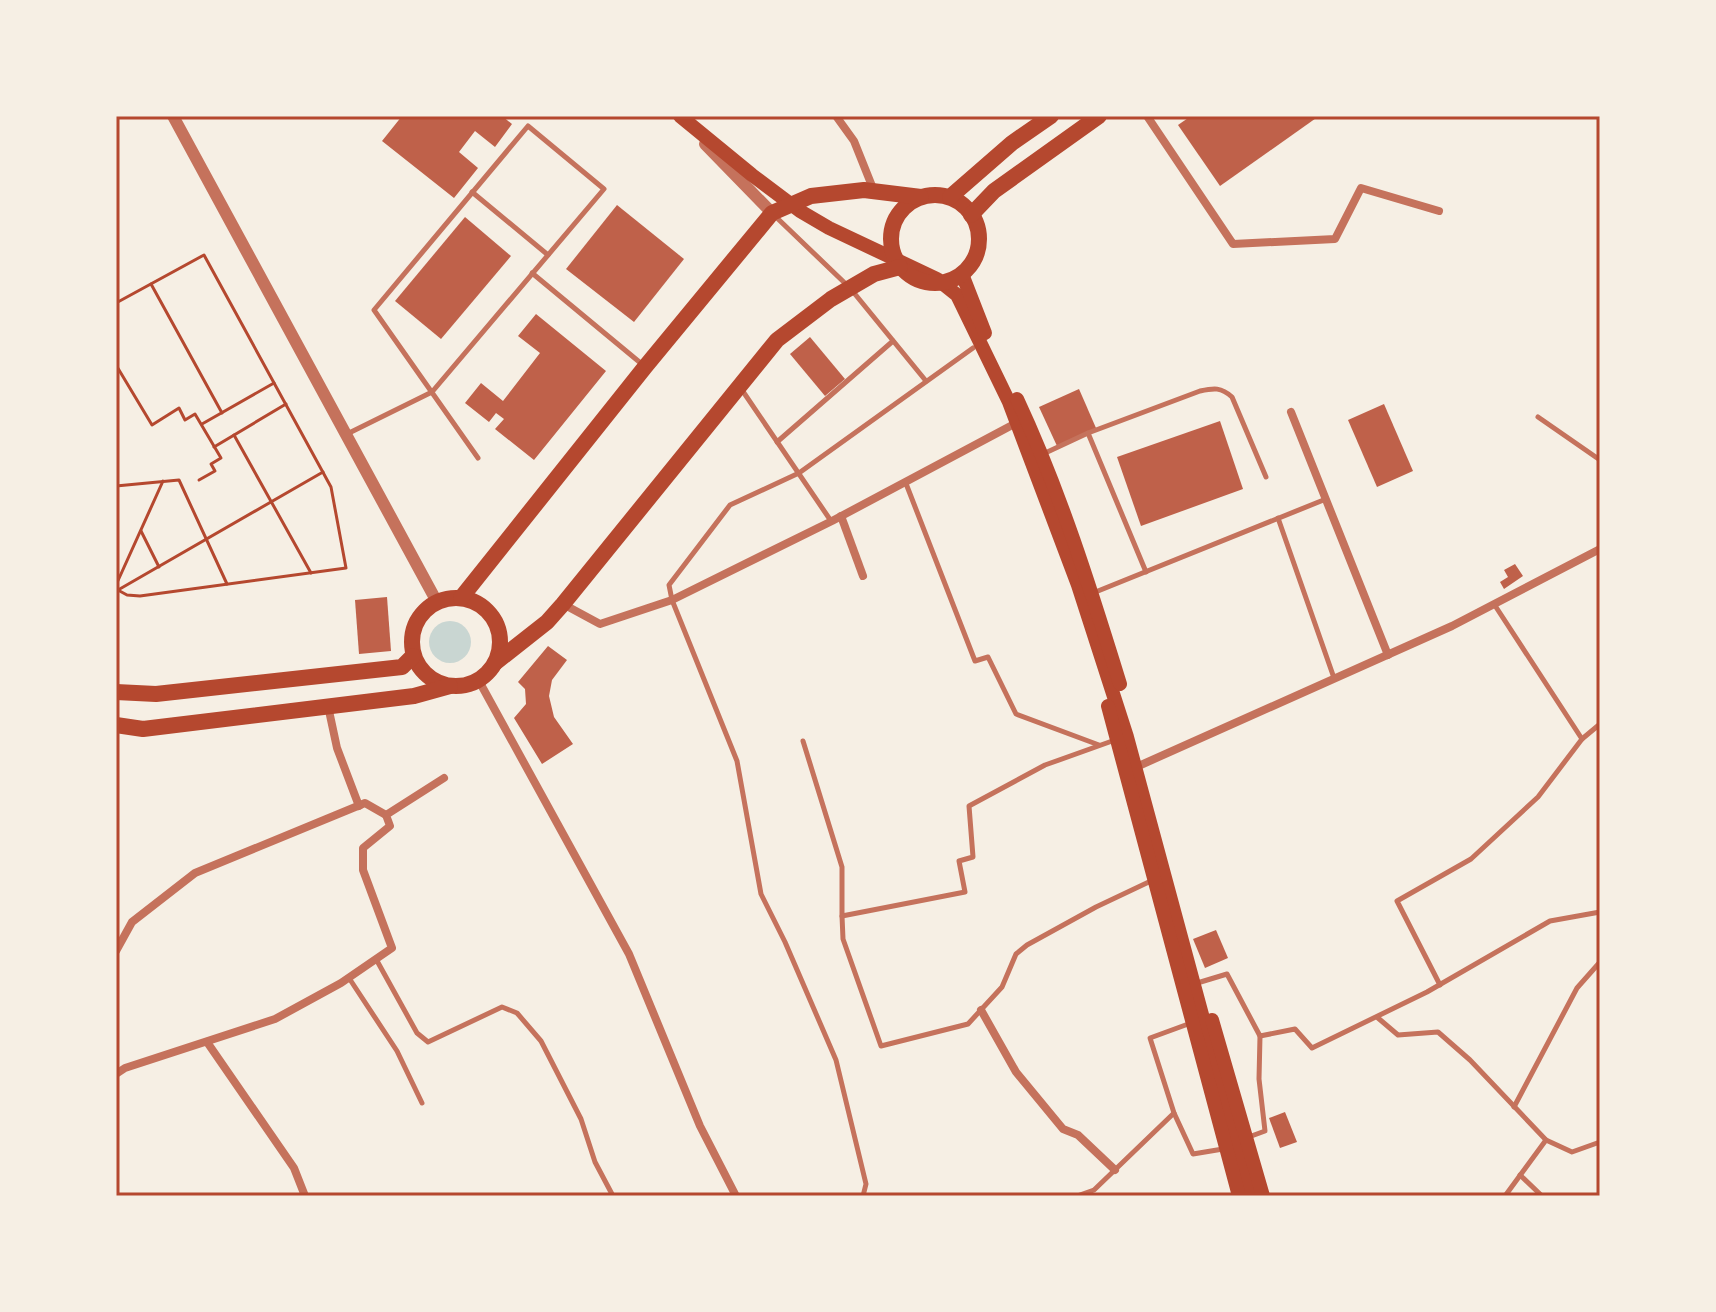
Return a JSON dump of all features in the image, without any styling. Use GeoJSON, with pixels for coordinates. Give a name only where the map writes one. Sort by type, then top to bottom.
{"type":"FeatureCollection","features":[{"type":"Feature","properties":{"kind":"main road"},"geometry":{"type":"LineString","coordinates":[[679,116],[800,211],[937,279],[957,295],[1009,402],[1078,585],[1117,706],[1251,1196]]}},
{"type":"Feature","properties":{"kind":"main road"},"geometry":{"type":"LineString","coordinates":[[950,197],[1012,143],[1051,116]]}},
{"type":"Feature","properties":{"kind":"main road"},"geometry":{"type":"LineString","coordinates":[[971,215],[994,191],[1099,116]]}},
{"type":"Feature","properties":{"kind":"main road"},"geometry":{"type":"LineString","coordinates":[[461,598],[772,213],[811,196],[874,192],[950,197],[971,211],[978,228],[979,244],[975,259],[962,274],[946,282],[930,283],[913,278],[900,267],[893,252],[891,234],[898,215],[908,204],[921,197]]}},
{"type":"Feature","properties":{"kind":"main road"},"geometry":{"type":"LineString","coordinates":[[495,663],[547,622],[563,604],[777,340],[850,288],[874,274],[900,267]]}},
{"type":"Feature","properties":{"kind":"main road"},"geometry":{"type":"LineString","coordinates":[[962,274],[981,324],[1042,455],[1092,593],[1135,731],[1211,1018],[1263,1196]]}},
{"type":"Feature","properties":{"kind":"main road"},"geometry":{"type":"LineString","coordinates":[[930,283],[949,302],[973,348],[1010,427],[1050,528],[1104,692],[1239,1196]]}},
{"type":"Feature","properties":{"kind":"main road"},"geometry":{"type":"LineString","coordinates":[[116,725],[143,729],[414,696],[450,686],[466,686],[488,673],[500,648],[496,622],[477,603],[461,598],[437,602],[418,618],[412,637],[413,656],[421,670],[434,681],[450,686]]}},
{"type":"Feature","properties":{"kind":"main road"},"geometry":{"type":"LineString","coordinates":[[116,692],[156,694],[402,667],[413,656]]}},
{"type":"Feature","properties":{"kind":"street"},"geometry":{"type":"LineString","coordinates":[[173,116],[437,602]]}},
{"type":"Feature","properties":{"kind":"street"},"geometry":{"type":"LineString","coordinates":[[679,116],[772,213]]}},
{"type":"Feature","properties":{"kind":"street"},"geometry":{"type":"LineString","coordinates":[[836,116],[854,141],[874,192]]}},
{"type":"Feature","properties":{"kind":"street"},"geometry":{"type":"LineString","coordinates":[[1147,116],[1233,244],[1335,239],[1361,188],[1439,211]]}},
{"type":"Feature","properties":{"kind":"street"},"geometry":{"type":"LineString","coordinates":[[1291,412],[1388,655]]}},
{"type":"Feature","properties":{"kind":"street"},"geometry":{"type":"LineString","coordinates":[[563,604],[600,624],[672,600],[832,521],[1025,417]]}},
{"type":"Feature","properties":{"kind":"street"},"geometry":{"type":"LineString","coordinates":[[841,516],[863,576]]}},
{"type":"Feature","properties":{"kind":"street"},"geometry":{"type":"LineString","coordinates":[[1125,772],[1388,655],[1600,549]]}},
{"type":"Feature","properties":{"kind":"street"},"geometry":{"type":"LineString","coordinates":[[479,681],[629,954],[700,1126],[736,1196]]}},
{"type":"Feature","properties":{"kind":"street"},"geometry":{"type":"LineString","coordinates":[[328,706],[337,748],[359,806]]}},
{"type":"Feature","properties":{"kind":"street"},"geometry":{"type":"LineString","coordinates":[[386,815],[444,778]]}},
{"type":"Feature","properties":{"kind":"street"},"geometry":{"type":"LineString","coordinates":[[116,951],[132,922],[195,873],[365,803],[386,815],[390,826],[363,848],[363,870],[392,948],[349,977],[275,1019],[125,1068],[116,1074]]}},
{"type":"Feature","properties":{"kind":"street"},"geometry":{"type":"LineString","coordinates":[[981,1010],[1016,1072],[1063,1129],[1078,1135],[1115,1170]]}},
{"type":"Feature","properties":{"kind":"street"},"geometry":{"type":"LineString","coordinates":[[207,1042],[294,1168],[305,1196]]}},
{"type":"Feature","properties":{"kind":"lane"},"geometry":{"type":"LineString","coordinates":[[348,434],[432,392],[604,189],[528,126],[374,310],[432,392],[478,458]]}},
{"type":"Feature","properties":{"kind":"lane"},"geometry":{"type":"LineString","coordinates":[[472,192],[548,255]]}},
{"type":"Feature","properties":{"kind":"lane"},"geometry":{"type":"LineString","coordinates":[[772,213],[850,288],[926,381]]}},
{"type":"Feature","properties":{"kind":"lane"},"geometry":{"type":"LineString","coordinates":[[532,273],[645,367]]}},
{"type":"Feature","properties":{"kind":"lane"},"geometry":{"type":"LineString","coordinates":[[777,442],[893,341]]}},
{"type":"Feature","properties":{"kind":"lane"},"geometry":{"type":"LineString","coordinates":[[863,1196],[866,1184],[836,1060],[761,894],[737,761],[672,600],[669,585],[730,505],[799,473],[973,348]]}},
{"type":"Feature","properties":{"kind":"lane"},"geometry":{"type":"LineString","coordinates":[[739,385],[832,521]]}},
{"type":"Feature","properties":{"kind":"lane"},"geometry":{"type":"LineString","coordinates":[[1042,455],[1088,433],[1200,391],[1224,389],[1232,397],[1266,477]]}},
{"type":"Feature","properties":{"kind":"lane"},"geometry":{"type":"LineString","coordinates":[[1538,417],[1600,460]]}},
{"type":"Feature","properties":{"kind":"lane"},"geometry":{"type":"LineString","coordinates":[[1088,433],[1146,572]]}},
{"type":"Feature","properties":{"kind":"lane"},"geometry":{"type":"LineString","coordinates":[[905,481],[975,661],[988,657],[1016,714],[1099,746]]}},
{"type":"Feature","properties":{"kind":"lane"},"geometry":{"type":"LineString","coordinates":[[1092,593],[1326,499]]}},
{"type":"Feature","properties":{"kind":"lane"},"geometry":{"type":"LineString","coordinates":[[1278,518],[1334,679]]}},
{"type":"Feature","properties":{"kind":"lane"},"geometry":{"type":"LineString","coordinates":[[1494,604],[1582,739]]}},
{"type":"Feature","properties":{"kind":"lane"},"geometry":{"type":"LineString","coordinates":[[1440,985],[1397,901],[1471,859],[1538,797],[1582,739],[1600,724]]}},
{"type":"Feature","properties":{"kind":"lane"},"geometry":{"type":"LineString","coordinates":[[842,916],[965,892],[959,861],[973,857],[969,806],[1045,765],[1135,731]]}},
{"type":"Feature","properties":{"kind":"lane"},"geometry":{"type":"LineString","coordinates":[[803,741],[842,867],[843,939],[881,1046],[968,1024],[1002,987],[1016,954],[1027,945],[1154,880]]}},
{"type":"Feature","properties":{"kind":"lane"},"geometry":{"type":"LineString","coordinates":[[1260,1036],[1295,1029],[1312,1048],[1440,985],[1550,921],[1600,912]]}},
{"type":"Feature","properties":{"kind":"lane"},"geometry":{"type":"LineString","coordinates":[[376,959],[417,1033],[428,1042],[502,1007],[517,1013],[541,1041],[581,1119],[595,1162],[613,1196]]}},
{"type":"Feature","properties":{"kind":"lane"},"geometry":{"type":"LineString","coordinates":[[1514,1107],[1577,988],[1600,962]]}},
{"type":"Feature","properties":{"kind":"lane"},"geometry":{"type":"LineString","coordinates":[[1182,987],[1227,974],[1260,1036],[1259,1079],[1265,1131],[1246,1138]]}},
{"type":"Feature","properties":{"kind":"lane"},"geometry":{"type":"LineString","coordinates":[[349,977],[397,1051],[422,1103]]}},
{"type":"Feature","properties":{"kind":"lane"},"geometry":{"type":"LineString","coordinates":[[1211,1018],[1150,1038],[1174,1113],[1193,1154],[1225,1149]]}},
{"type":"Feature","properties":{"kind":"lane"},"geometry":{"type":"LineString","coordinates":[[1378,1018],[1398,1035],[1438,1032],[1546,1140],[1572,1152],[1600,1142]]}},
{"type":"Feature","properties":{"kind":"lane"},"geometry":{"type":"LineString","coordinates":[[1077,1196],[1094,1190],[1174,1113]]}},
{"type":"Feature","properties":{"kind":"lane"},"geometry":{"type":"LineString","coordinates":[[1505,1196],[1546,1140]]}},
{"type":"Feature","properties":{"kind":"lane"},"geometry":{"type":"LineString","coordinates":[[1520,1175],[1542,1196]]}},
{"type":"Feature","properties":{"kind":"path"},"geometry":{"type":"LineString","coordinates":[[116,303],[204,255],[331,487],[346,568],[140,596],[127,595],[117,588]]}},
{"type":"Feature","properties":{"kind":"path"},"geometry":{"type":"LineString","coordinates":[[151,284],[222,413]]}},
{"type":"Feature","properties":{"kind":"path"},"geometry":{"type":"LineString","coordinates":[[116,365],[152,425],[179,408],[185,420],[195,414],[221,458],[211,464],[215,471],[199,480]]}},
{"type":"Feature","properties":{"kind":"path"},"geometry":{"type":"LineString","coordinates":[[202,424],[274,383]]}},
{"type":"Feature","properties":{"kind":"path"},"geometry":{"type":"LineString","coordinates":[[214,447],[286,404]]}},
{"type":"Feature","properties":{"kind":"path"},"geometry":{"type":"LineString","coordinates":[[234,435],[311,573]]}},
{"type":"Feature","properties":{"kind":"path"},"geometry":{"type":"LineString","coordinates":[[117,588],[323,472]]}},
{"type":"Feature","properties":{"kind":"path"},"geometry":{"type":"LineString","coordinates":[[116,486],[179,480],[227,584]]}},
{"type":"Feature","properties":{"kind":"path"},"geometry":{"type":"LineString","coordinates":[[117,588],[163,481]]}},
{"type":"Feature","properties":{"kind":"path"},"geometry":{"type":"LineString","coordinates":[[141,531],[159,567]]}},
{"type":"Feature","properties":{"kind":"shaded area"},"geometry":{"type":"Polygon","coordinates":[[[450,621],[465,627],[471,642],[465,657],[450,663],[435,657],[429,642],[435,627],[450,621]]]}},
{"type":"Feature","properties":{"kind":"building"},"geometry":{"type":"Polygon","coordinates":[[[402,116],[502,116],[512,124],[495,147],[475,131],[459,152],[478,168],[454,198],[382,141],[402,116]]]}},
{"type":"Feature","properties":{"kind":"building"},"geometry":{"type":"Polygon","coordinates":[[[1191,116],[1319,116],[1220,186],[1178,125],[1191,116]]]}},
{"type":"Feature","properties":{"kind":"building"},"geometry":{"type":"Polygon","coordinates":[[[617,205],[684,259],[634,322],[566,269],[617,205]]]}},
{"type":"Feature","properties":{"kind":"building"},"geometry":{"type":"Polygon","coordinates":[[[465,217],[511,256],[441,339],[395,301],[465,217]]]}},
{"type":"Feature","properties":{"kind":"building"},"geometry":{"type":"Polygon","coordinates":[[[536,314],[606,371],[534,460],[495,429],[504,419],[496,413],[489,422],[465,403],[481,383],[503,401],[540,353],[518,336],[536,314]]]}},
{"type":"Feature","properties":{"kind":"building"},"geometry":{"type":"Polygon","coordinates":[[[810,337],[845,379],[825,396],[790,354],[810,337]]]}},
{"type":"Feature","properties":{"kind":"building"},"geometry":{"type":"Polygon","coordinates":[[[1079,389],[1096,428],[1057,446],[1039,407],[1079,389]]]}},
{"type":"Feature","properties":{"kind":"building"},"geometry":{"type":"Polygon","coordinates":[[[1384,404],[1413,471],[1377,487],[1348,420],[1384,404]]]}},
{"type":"Feature","properties":{"kind":"building"},"geometry":{"type":"Polygon","coordinates":[[[1220,421],[1243,489],[1141,526],[1117,457],[1220,421]]]}},
{"type":"Feature","properties":{"kind":"building"},"geometry":{"type":"Polygon","coordinates":[[[1515,564],[1523,576],[1504,589],[1500,582],[1508,577],[1504,570],[1515,564]]]}},
{"type":"Feature","properties":{"kind":"building"},"geometry":{"type":"Polygon","coordinates":[[[387,597],[391,651],[359,654],[355,600],[387,597]]]}},
{"type":"Feature","properties":{"kind":"building"},"geometry":{"type":"Polygon","coordinates":[[[548,646],[567,660],[552,680],[549,696],[554,717],[573,744],[542,764],[514,718],[526,704],[525,689],[518,682],[548,646]]]}},
{"type":"Feature","properties":{"kind":"building"},"geometry":{"type":"Polygon","coordinates":[[[1216,930],[1228,958],[1205,968],[1193,939],[1216,930]]]}},
{"type":"Feature","properties":{"kind":"building"},"geometry":{"type":"Polygon","coordinates":[[[1285,1112],[1297,1142],[1280,1148],[1269,1118],[1285,1112]]]}}]}
